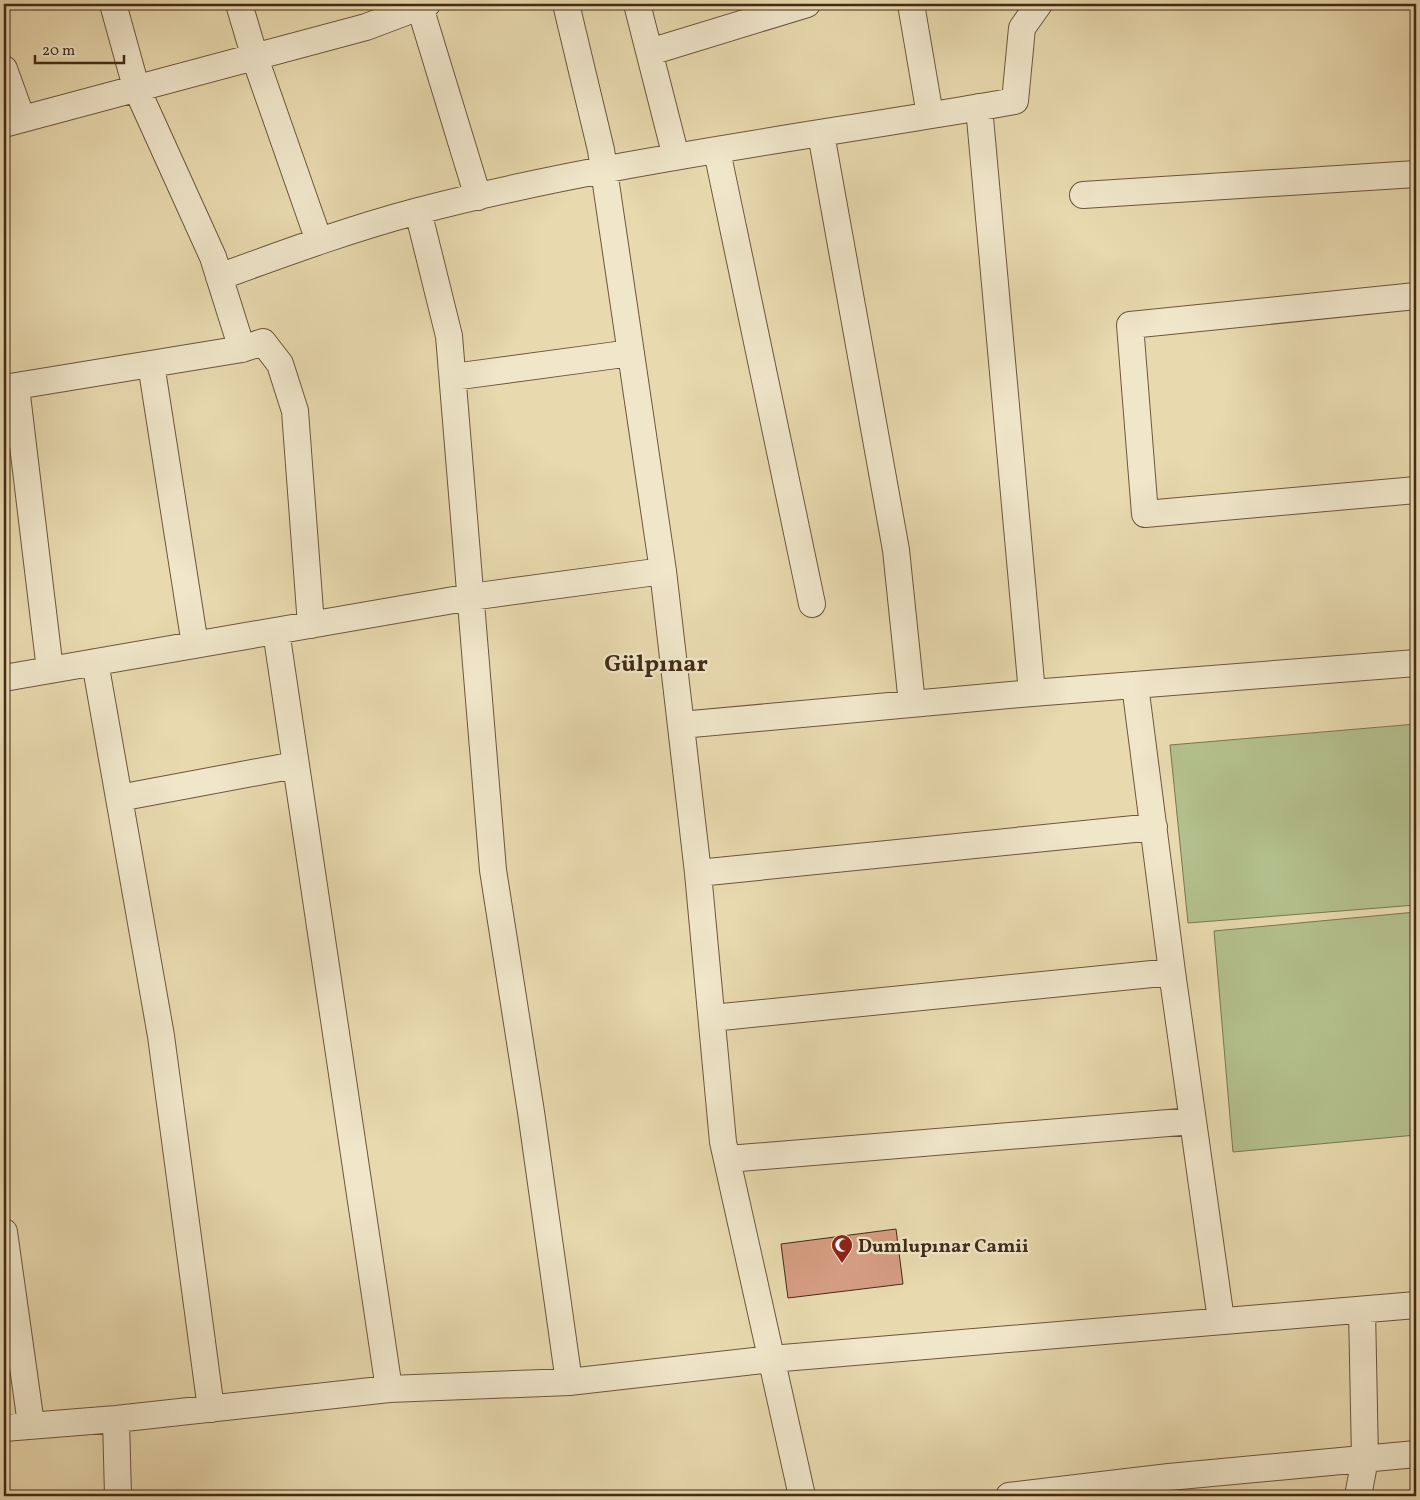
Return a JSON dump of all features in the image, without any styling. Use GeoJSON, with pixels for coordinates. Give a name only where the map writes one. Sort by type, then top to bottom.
{"type":"FeatureCollection","features":[{"type":"Feature","properties":{"kind":"street"},"geometry":{"type":"LineString","coordinates":[[113,4],[136,87],[213,257],[242,349]]}},
{"type":"Feature","properties":{"kind":"street"},"geometry":{"type":"LineString","coordinates":[[239,4],[255,58],[319,241]]}},
{"type":"Feature","properties":{"kind":"street"},"geometry":{"type":"LineString","coordinates":[[566,4],[605,170],[663,571],[698,873],[723,1142],[802,1496]]}},
{"type":"Feature","properties":{"kind":"street"},"geometry":{"type":"LineString","coordinates":[[637,4],[676,156]]}},
{"type":"Feature","properties":{"kind":"street"},"geometry":{"type":"LineString","coordinates":[[650,52],[807,4]]}},
{"type":"Feature","properties":{"kind":"street"},"geometry":{"type":"LineString","coordinates":[[911,4],[930,115]]}},
{"type":"Feature","properties":{"kind":"street"},"geometry":{"type":"LineString","coordinates":[[219,277],[319,241],[418,211],[478,197],[676,156],[717,152],[1015,101],[1022,28],[1039,4]]}},
{"type":"Feature","properties":{"kind":"street"},"geometry":{"type":"LineString","coordinates":[[4,69],[13,122],[88,103],[136,87],[255,58],[364,15],[423,6],[478,197]]}},
{"type":"Feature","properties":{"kind":"street"},"geometry":{"type":"LineString","coordinates":[[979,107],[1032,693]]}},
{"type":"Feature","properties":{"kind":"street"},"geometry":{"type":"LineString","coordinates":[[821,134],[896,550],[912,704]]}},
{"type":"Feature","properties":{"kind":"street"},"geometry":{"type":"LineString","coordinates":[[717,152],[812,604]]}},
{"type":"Feature","properties":{"kind":"street"},"geometry":{"type":"LineString","coordinates":[[1083,195],[1416,174]]}},
{"type":"Feature","properties":{"kind":"street"},"geometry":{"type":"LineString","coordinates":[[418,211],[449,336],[493,870],[531,1112],[569,1382]]}},
{"type":"Feature","properties":{"kind":"street"},"geometry":{"type":"LineString","coordinates":[[1416,296],[1130,325],[1145,514],[1416,490]]}},
{"type":"Feature","properties":{"kind":"street"},"geometry":{"type":"LineString","coordinates":[[50,670],[10,388],[242,349],[263,342],[280,364],[296,410],[311,625]]}},
{"type":"Feature","properties":{"kind":"street"},"geometry":{"type":"LineString","coordinates":[[452,377],[631,353]]}},
{"type":"Feature","properties":{"kind":"street"},"geometry":{"type":"LineString","coordinates":[[151,364],[195,645]]}},
{"type":"Feature","properties":{"kind":"street"},"geometry":{"type":"LineString","coordinates":[[4,678],[471,597],[663,571]]}},
{"type":"Feature","properties":{"kind":"street"},"geometry":{"type":"LineString","coordinates":[[276,631],[389,1389]]}},
{"type":"Feature","properties":{"kind":"street"},"geometry":{"type":"LineString","coordinates":[[95,662],[161,1036],[211,1409]]}},
{"type":"Feature","properties":{"kind":"street"},"geometry":{"type":"LineString","coordinates":[[681,725],[1032,693],[1416,663]]}},
{"type":"Feature","properties":{"kind":"street"},"geometry":{"type":"LineString","coordinates":[[1135,685],[1220,1320]]}},
{"type":"Feature","properties":{"kind":"street"},"geometry":{"type":"LineString","coordinates":[[119,798],[295,765]]}},
{"type":"Feature","properties":{"kind":"street"},"geometry":{"type":"LineString","coordinates":[[698,873],[1154,827]]}},
{"type":"Feature","properties":{"kind":"street"},"geometry":{"type":"LineString","coordinates":[[712,1018],[1172,972]]}},
{"type":"Feature","properties":{"kind":"street"},"geometry":{"type":"LineString","coordinates":[[728,1159],[1193,1121]]}},
{"type":"Feature","properties":{"kind":"street"},"geometry":{"type":"LineString","coordinates":[[4,1232],[31,1424]]}},
{"type":"Feature","properties":{"kind":"street"},"geometry":{"type":"LineString","coordinates":[[4,1428],[31,1424],[116,1419],[389,1389],[569,1382],[771,1359],[1416,1305]]}},
{"type":"Feature","properties":{"kind":"street"},"geometry":{"type":"LineString","coordinates":[[1358,1496],[1365,1459],[1362,1310]]}},
{"type":"Feature","properties":{"kind":"street"},"geometry":{"type":"LineString","coordinates":[[116,1419],[118,1496]]}},
{"type":"Feature","properties":{"kind":"street"},"geometry":{"type":"LineString","coordinates":[[1009,1496],[1416,1454]]}},
{"type":"Feature","properties":{"kind":"green space"},"geometry":{"type":"Polygon","coordinates":[[[1416,724],[1416,905],[1188,923],[1170,745],[1416,724]]]}},
{"type":"Feature","properties":{"kind":"green space"},"geometry":{"type":"Polygon","coordinates":[[[1416,912],[1416,1135],[1233,1152],[1214,931],[1416,912]]]}},
{"type":"Feature","properties":{"kind":"building","name":"Dumlupınar Camii"},"geometry":{"type":"Polygon","coordinates":[[[896,1229],[903,1284],[788,1298],[781,1244],[896,1229]]]}},
{"type":"Feature","properties":{"kind":"place","name":"Dumlupınar Camii"},"geometry":{"type":"Point","coordinates":[842,1264]}},
{"type":"Feature","properties":{"kind":"district","name":"Gülpınar"},"geometry":{"type":"Point","coordinates":[656,663]}}]}
